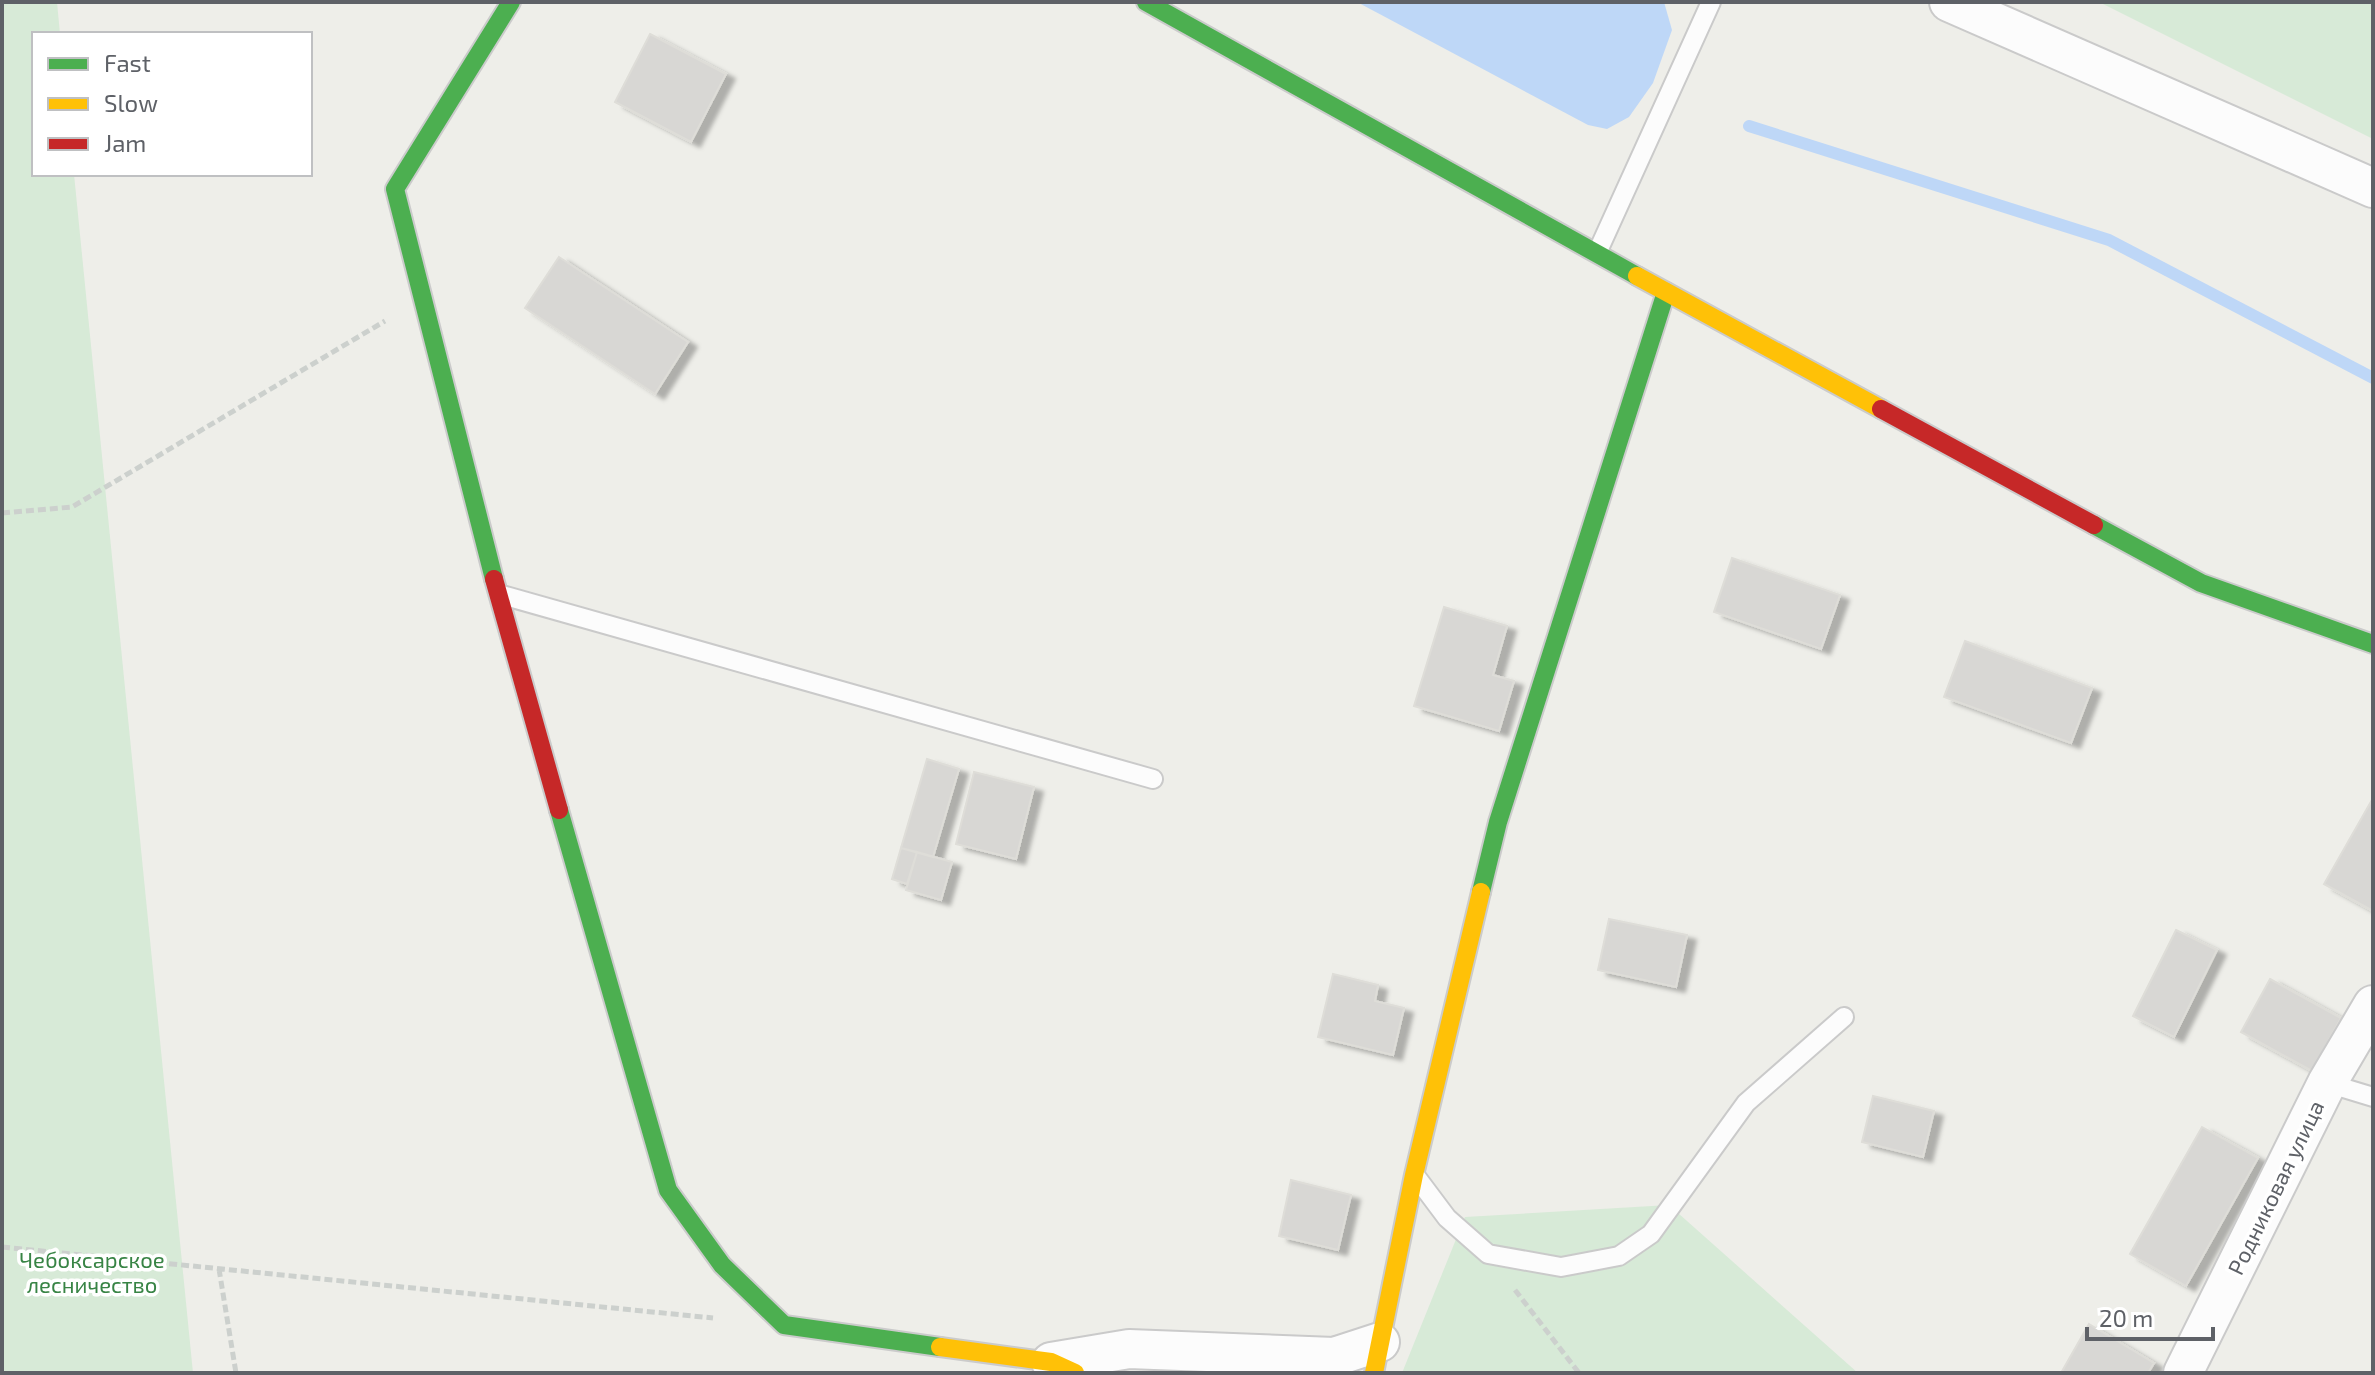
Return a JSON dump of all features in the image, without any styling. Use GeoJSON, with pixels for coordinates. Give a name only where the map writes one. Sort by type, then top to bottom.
{"type":"FeatureCollection","features":[{"type":"Feature","properties":{"kind":"street"},"geometry":{"type":"LineString","coordinates":[[511,2],[395,189],[498,594],[668,1190],[722,1265],[784,1325],[1063,1367],[1129,1349],[1377,1358],[1414,1175],[1498,822],[1666,292]]}},
{"type":"Feature","properties":{"kind":"street"},"geometry":{"type":"LineString","coordinates":[[1146,2],[1666,292],[2201,583],[2373,644]]}},
{"type":"Feature","properties":{"kind":"street"},"geometry":{"type":"LineString","coordinates":[[1949,2],[2373,188]]}},
{"type":"Feature","properties":{"kind":"street","name":"Родниковая улица"},"geometry":{"type":"LineString","coordinates":[[2183,1373],[2327,1083],[2373,1005]]}},
{"type":"Feature","properties":{"kind":"lane"},"geometry":{"type":"LineString","coordinates":[[1597,253],[1711,2]]}},
{"type":"Feature","properties":{"kind":"lane"},"geometry":{"type":"LineString","coordinates":[[498,594],[1153,779]]}},
{"type":"Feature","properties":{"kind":"lane"},"geometry":{"type":"LineString","coordinates":[[1414,1175],[1447,1218],[1488,1254],[1561,1267],[1619,1256],[1651,1234],[1746,1103],[1844,1017]]}},
{"type":"Feature","properties":{"kind":"lane"},"geometry":{"type":"LineString","coordinates":[[2327,1083],[2373,1097]]}},
{"type":"Feature","properties":{"kind":"path"},"geometry":{"type":"LineString","coordinates":[[2,513],[72,507],[423,298]]}},
{"type":"Feature","properties":{"kind":"path"},"geometry":{"type":"LineString","coordinates":[[2,1247],[721,1319]]}},
{"type":"Feature","properties":{"kind":"path"},"geometry":{"type":"LineString","coordinates":[[1488,1254],[1579,1373]]}},
{"type":"Feature","properties":{"kind":"path"},"geometry":{"type":"LineString","coordinates":[[219,1269],[236,1373]]}},
{"type":"Feature","properties":{"kind":"green space","name":"Чебоксарское лесничество"},"geometry":{"type":"Polygon","coordinates":[[[2,2],[57,2],[60,32],[32,32],[32,176],[74,176],[193,1373],[2,1373],[2,2]]]}},
{"type":"Feature","properties":{"kind":"green space"},"geometry":{"type":"Polygon","coordinates":[[[2099,2],[2373,2],[2373,139],[2099,2]]]}},
{"type":"Feature","properties":{"kind":"green space"},"geometry":{"type":"Polygon","coordinates":[[[1669,1205],[1858,1373],[1402,1373],[1465,1217],[1669,1205]]]}},
{"type":"Feature","properties":{"kind":"water"},"geometry":{"type":"Polygon","coordinates":[[[1357,2],[1664,2],[1672,30],[1653,83],[1629,117],[1607,129],[1588,125],[1357,2]]]}},
{"type":"Feature","properties":{"kind":"building"},"geometry":{"type":"Polygon","coordinates":[[[650,34],[726,74],[691,142],[615,102],[650,34]]]}},
{"type":"Feature","properties":{"kind":"building"},"geometry":{"type":"Polygon","coordinates":[[[559,257],[688,342],[655,394],[525,308],[559,257]]]}},
{"type":"Feature","properties":{"kind":"building"},"geometry":{"type":"Polygon","coordinates":[[[1732,558],[1840,595],[1821,649],[1714,612],[1732,558]]]}},
{"type":"Feature","properties":{"kind":"building"},"geometry":{"type":"Polygon","coordinates":[[[1444,607],[1507,626],[1493,675],[1514,681],[1499,731],[1414,706],[1444,607]]]}},
{"type":"Feature","properties":{"kind":"building"},"geometry":{"type":"Polygon","coordinates":[[[1965,641],[2092,688],[2071,743],[1944,697],[1965,641]]]}},
{"type":"Feature","properties":{"kind":"building"},"geometry":{"type":"Polygon","coordinates":[[[927,759],[959,769],[933,857],[901,848],[927,759]]]}},
{"type":"Feature","properties":{"kind":"building"},"geometry":{"type":"Polygon","coordinates":[[[974,772],[1034,787],[1016,859],[956,844],[974,772]]]}},
{"type":"Feature","properties":{"kind":"building"},"geometry":{"type":"Polygon","coordinates":[[[2373,798],[2373,911],[2324,884],[2373,798]]]}},
{"type":"Feature","properties":{"kind":"building"},"geometry":{"type":"Polygon","coordinates":[[[901,848],[917,852],[907,884],[892,879],[901,848]]]}},
{"type":"Feature","properties":{"kind":"building"},"geometry":{"type":"Polygon","coordinates":[[[917,852],[952,862],[941,900],[906,890],[917,852]]]}},
{"type":"Feature","properties":{"kind":"building"},"geometry":{"type":"Polygon","coordinates":[[[1609,919],[1687,935],[1676,987],[1598,970],[1609,919]]]}},
{"type":"Feature","properties":{"kind":"building"},"geometry":{"type":"Polygon","coordinates":[[[2176,930],[2217,950],[2174,1037],[2133,1016],[2176,930]]]}},
{"type":"Feature","properties":{"kind":"building"},"geometry":{"type":"Polygon","coordinates":[[[1333,974],[1378,985],[1375,1001],[1404,1008],[1393,1055],[1318,1037],[1333,974]]]}},
{"type":"Feature","properties":{"kind":"building"},"geometry":{"type":"Polygon","coordinates":[[[2270,979],[2341,1018],[2312,1071],[2241,1032],[2270,979]]]}},
{"type":"Feature","properties":{"kind":"building"},"geometry":{"type":"Polygon","coordinates":[[[1873,1096],[1934,1111],[1923,1157],[1862,1142],[1873,1096]]]}},
{"type":"Feature","properties":{"kind":"building"},"geometry":{"type":"Polygon","coordinates":[[[2202,1127],[2258,1158],[2186,1286],[2130,1254],[2202,1127]]]}},
{"type":"Feature","properties":{"kind":"building"},"geometry":{"type":"Polygon","coordinates":[[[1291,1180],[1351,1195],[1338,1250],[1279,1236],[1291,1180]]]}},
{"type":"Feature","properties":{"kind":"building"},"geometry":{"type":"Polygon","coordinates":[[[2089,1324],[2154,1363],[2148,1373],[2061,1373],[2089,1324]]]}},
{"type":"Feature","properties":{"kind":"waterway"},"geometry":{"type":"LineString","coordinates":[[1749,126],[2109,240],[2373,378]]}},
{"type":"Feature","properties":{"kind":"traffic: fast"},"geometry":{"type":"LineString","coordinates":[[494,579],[395,189],[511,2]]}},
{"type":"Feature","properties":{"kind":"traffic: fast"},"geometry":{"type":"LineString","coordinates":[[1146,2],[1637,276]]}},
{"type":"Feature","properties":{"kind":"traffic: fast"},"geometry":{"type":"LineString","coordinates":[[1481,892],[1498,822],[1666,292]]}},
{"type":"Feature","properties":{"kind":"traffic: fast"},"geometry":{"type":"LineString","coordinates":[[2094,525],[2201,583],[2373,644]]}},
{"type":"Feature","properties":{"kind":"traffic: fast"},"geometry":{"type":"LineString","coordinates":[[559,810],[668,1190],[722,1265],[784,1325],[940,1347]]}},
{"type":"Feature","properties":{"kind":"traffic: slow"},"geometry":{"type":"LineString","coordinates":[[1637,276],[1881,409]]}},
{"type":"Feature","properties":{"kind":"traffic: slow"},"geometry":{"type":"LineString","coordinates":[[1374,1373],[1414,1175],[1481,892]]}},
{"type":"Feature","properties":{"kind":"traffic: slow"},"geometry":{"type":"LineString","coordinates":[[940,1347],[1051,1362],[1075,1373]]}},
{"type":"Feature","properties":{"kind":"traffic: jam"},"geometry":{"type":"LineString","coordinates":[[1881,409],[2094,525]]}},
{"type":"Feature","properties":{"kind":"traffic: jam"},"geometry":{"type":"LineString","coordinates":[[494,579],[559,810]]}}]}
